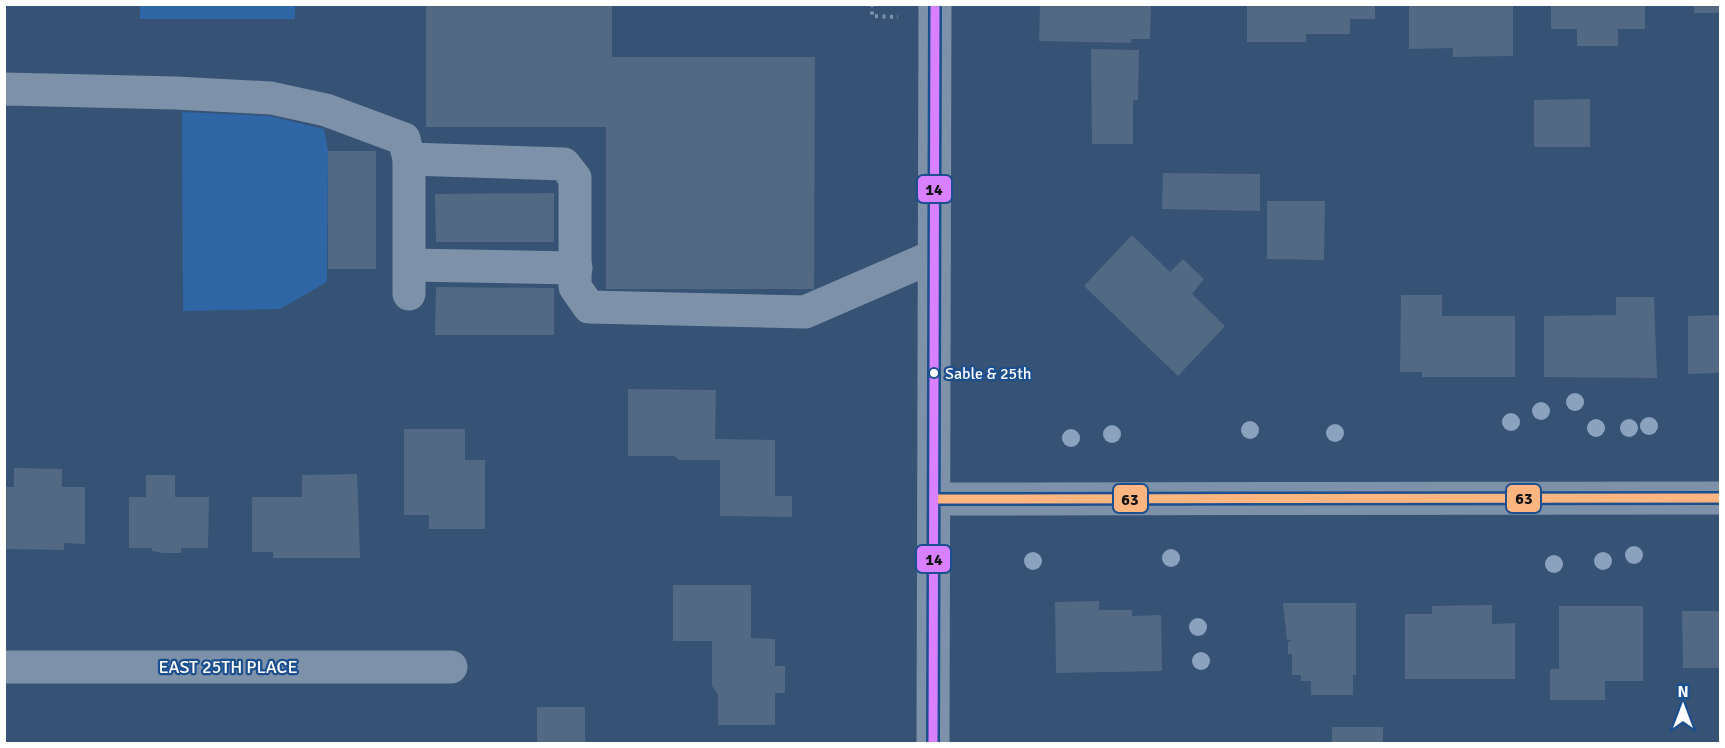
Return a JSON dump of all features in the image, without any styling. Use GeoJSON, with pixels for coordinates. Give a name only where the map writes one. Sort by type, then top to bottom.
{"type":"FeatureCollection","features":[{"type":"Feature","properties":{"kind":"street"},"geometry":{"type":"LineString","coordinates":[[933,744],[935,4]]}},
{"type":"Feature","properties":{"kind":"street"},"geometry":{"type":"LineString","coordinates":[[4,89],[176,93],[270,98],[326,110],[404,140],[409,159],[410,280],[576,268]]}},
{"type":"Feature","properties":{"kind":"street"},"geometry":{"type":"LineString","coordinates":[[409,159],[564,164],[575,178],[575,287],[589,307],[806,312],[934,256]]}},
{"type":"Feature","properties":{"kind":"street"},"geometry":{"type":"LineString","coordinates":[[934,500],[1720,498]]}},
{"type":"Feature","properties":{"kind":"street","name":"EAST 25TH PLACE"},"geometry":{"type":"LineString","coordinates":[[4,667],[451,667]]}},
{"type":"Feature","properties":{"kind":"path"},"geometry":{"type":"LineString","coordinates":[[872,4],[872,16]]}},
{"type":"Feature","properties":{"kind":"shaded area"},"geometry":{"type":"Polygon","coordinates":[[[140,5],[295,5],[295,19],[140,19],[140,5]]]}},
{"type":"Feature","properties":{"kind":"shaded area"},"geometry":{"type":"Polygon","coordinates":[[[182,112],[270,116],[324,129],[328,151],[327,282],[280,309],[183,311],[182,112]]]}},
{"type":"Feature","properties":{"kind":"building"},"geometry":{"type":"Polygon","coordinates":[[[426,4],[612,4],[612,57],[815,57],[814,289],[606,289],[606,127],[426,127],[426,4]]]}},
{"type":"Feature","properties":{"kind":"building"},"geometry":{"type":"Polygon","coordinates":[[[1040,4],[1151,4],[1150,39],[1131,39],[1131,43],[1039,41],[1040,4]]]}},
{"type":"Feature","properties":{"kind":"building"},"geometry":{"type":"Polygon","coordinates":[[[1247,4],[1375,4],[1375,19],[1350,19],[1350,34],[1306,34],[1306,42],[1247,42],[1247,4]]]}},
{"type":"Feature","properties":{"kind":"building"},"geometry":{"type":"Polygon","coordinates":[[[1409,4],[1513,4],[1513,56],[1453,57],[1453,48],[1409,49],[1409,4]]]}},
{"type":"Feature","properties":{"kind":"building"},"geometry":{"type":"Polygon","coordinates":[[[1551,4],[1645,4],[1645,29],[1618,29],[1618,46],[1577,46],[1577,29],[1551,29],[1551,4]]]}},
{"type":"Feature","properties":{"kind":"building"},"geometry":{"type":"Polygon","coordinates":[[[1694,4],[1720,4],[1720,13],[1694,13],[1694,4]]]}},
{"type":"Feature","properties":{"kind":"building"},"geometry":{"type":"Polygon","coordinates":[[[1091,49],[1139,50],[1138,100],[1133,100],[1133,144],[1092,144],[1091,49]]]}},
{"type":"Feature","properties":{"kind":"building"},"geometry":{"type":"Polygon","coordinates":[[[1590,99],[1590,147],[1534,147],[1534,100],[1590,99]]]}},
{"type":"Feature","properties":{"kind":"building"},"geometry":{"type":"Polygon","coordinates":[[[328,151],[376,151],[376,269],[328,269],[328,151]]]}},
{"type":"Feature","properties":{"kind":"building"},"geometry":{"type":"Polygon","coordinates":[[[1163,173],[1260,174],[1260,211],[1162,209],[1163,173]]]}},
{"type":"Feature","properties":{"kind":"building"},"geometry":{"type":"Polygon","coordinates":[[[554,193],[554,242],[436,242],[435,194],[554,193]]]}},
{"type":"Feature","properties":{"kind":"building"},"geometry":{"type":"Polygon","coordinates":[[[1267,201],[1325,201],[1324,260],[1267,259],[1267,201]]]}},
{"type":"Feature","properties":{"kind":"building"},"geometry":{"type":"Polygon","coordinates":[[[1132,235],[1170,272],[1183,259],[1204,279],[1192,294],[1225,326],[1178,376],[1084,286],[1132,235]]]}},
{"type":"Feature","properties":{"kind":"building"},"geometry":{"type":"Polygon","coordinates":[[[436,287],[554,288],[554,335],[435,335],[436,287]]]}},
{"type":"Feature","properties":{"kind":"building"},"geometry":{"type":"Polygon","coordinates":[[[1401,295],[1442,295],[1442,316],[1515,316],[1515,377],[1422,377],[1422,372],[1400,372],[1401,295]]]}},
{"type":"Feature","properties":{"kind":"building"},"geometry":{"type":"Polygon","coordinates":[[[1616,297],[1654,297],[1657,378],[1544,377],[1544,316],[1616,315],[1616,297]]]}},
{"type":"Feature","properties":{"kind":"building"},"geometry":{"type":"Polygon","coordinates":[[[1720,315],[1720,373],[1688,374],[1688,316],[1720,315]]]}},
{"type":"Feature","properties":{"kind":"building"},"geometry":{"type":"Polygon","coordinates":[[[628,389],[716,390],[715,439],[775,440],[775,496],[792,496],[792,517],[720,516],[720,460],[679,460],[675,456],[628,456],[628,389]]]}},
{"type":"Feature","properties":{"kind":"building"},"geometry":{"type":"Polygon","coordinates":[[[404,429],[465,429],[465,460],[485,460],[485,529],[429,529],[429,515],[404,515],[404,429]]]}},
{"type":"Feature","properties":{"kind":"building"},"geometry":{"type":"Polygon","coordinates":[[[14,468],[62,469],[62,487],[85,487],[85,544],[64,543],[64,550],[4,549],[4,487],[14,487],[14,468]]]}},
{"type":"Feature","properties":{"kind":"building"},"geometry":{"type":"Polygon","coordinates":[[[357,474],[360,558],[273,558],[273,552],[252,552],[252,497],[302,497],[302,475],[357,474]]]}},
{"type":"Feature","properties":{"kind":"building"},"geometry":{"type":"Polygon","coordinates":[[[146,475],[175,475],[175,497],[209,497],[208,548],[181,548],[181,553],[162,553],[152,551],[152,548],[129,548],[129,497],[146,497],[146,475]]]}},
{"type":"Feature","properties":{"kind":"building"},"geometry":{"type":"Polygon","coordinates":[[[673,585],[751,585],[751,638],[775,639],[775,666],[785,666],[785,693],[775,693],[775,725],[718,725],[718,694],[712,686],[712,641],[673,641],[673,585]]]}},
{"type":"Feature","properties":{"kind":"building"},"geometry":{"type":"Polygon","coordinates":[[[1099,601],[1099,610],[1132,610],[1132,616],[1161,615],[1162,671],[1056,673],[1055,602],[1099,601]]]}},
{"type":"Feature","properties":{"kind":"building"},"geometry":{"type":"Polygon","coordinates":[[[1283,603],[1356,603],[1356,675],[1353,675],[1353,695],[1311,695],[1311,681],[1301,681],[1301,675],[1292,675],[1292,654],[1288,654],[1288,642],[1292,640],[1287,640],[1283,603]]]}},
{"type":"Feature","properties":{"kind":"building"},"geometry":{"type":"Polygon","coordinates":[[[1492,605],[1492,624],[1515,623],[1515,679],[1405,679],[1405,614],[1432,614],[1432,606],[1492,605]]]}},
{"type":"Feature","properties":{"kind":"building"},"geometry":{"type":"Polygon","coordinates":[[[1559,606],[1643,606],[1643,681],[1605,681],[1605,700],[1550,700],[1550,669],[1559,669],[1559,606]]]}},
{"type":"Feature","properties":{"kind":"building"},"geometry":{"type":"Polygon","coordinates":[[[1682,611],[1720,611],[1720,668],[1683,668],[1682,611]]]}},
{"type":"Feature","properties":{"kind":"building"},"geometry":{"type":"Polygon","coordinates":[[[537,707],[585,707],[585,744],[537,744],[537,707]]]}},
{"type":"Feature","properties":{"kind":"building"},"geometry":{"type":"Polygon","coordinates":[[[1332,727],[1383,727],[1383,744],[1332,744],[1332,727]]]}},
{"type":"Feature","properties":{"kind":"transit line","name":"14"},"geometry":{"type":"LineString","coordinates":[[933,744],[935,4]]}},
{"type":"Feature","properties":{"kind":"transit line","name":"63"},"geometry":{"type":"LineString","coordinates":[[934,499],[1720,498]]}},
{"type":"Feature","properties":{"kind":"place","name":"Sable & 25th"},"geometry":{"type":"Point","coordinates":[934,373]}}]}
